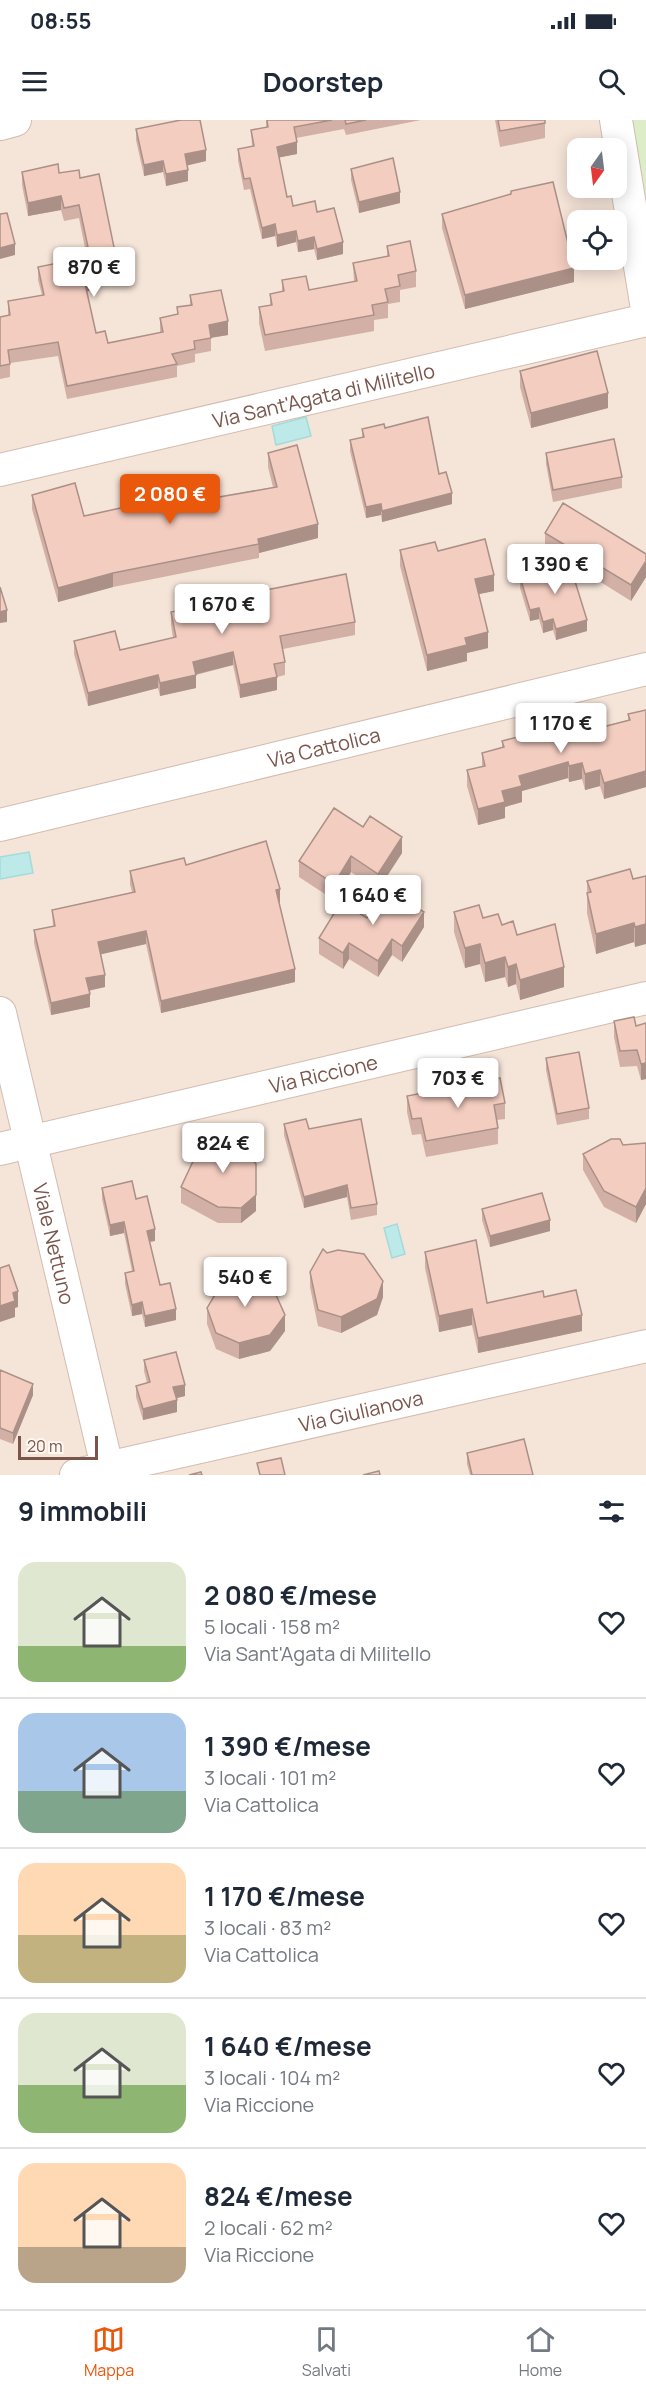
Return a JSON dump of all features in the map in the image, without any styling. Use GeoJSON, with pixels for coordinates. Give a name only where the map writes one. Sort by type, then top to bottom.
{"type":"FeatureCollection","features":[{"type":"Feature","properties":{"kind":"street"},"geometry":{"type":"LineString","coordinates":[[0,124],[15,120]]}},
{"type":"Feature","properties":{"kind":"street"},"geometry":{"type":"LineString","coordinates":[[616,120],[646,303]]}},
{"type":"Feature","properties":{"kind":"street","name":"Via Sant'Agata di Militello"},"geometry":{"type":"LineString","coordinates":[[0,470],[646,320]]}},
{"type":"Feature","properties":{"kind":"street","name":"Via Cattolica"},"geometry":{"type":"LineString","coordinates":[[0,825],[646,669]]}},
{"type":"Feature","properties":{"kind":"street","name":"Via Riccione"},"geometry":{"type":"LineString","coordinates":[[15,1145],[646,998]]}},
{"type":"Feature","properties":{"kind":"street","name":"Viale Nettuno"},"geometry":{"type":"LineString","coordinates":[[0,1013],[15,1145],[108,1471]]}},
{"type":"Feature","properties":{"kind":"street","name":"Via Giulianova"},"geometry":{"type":"LineString","coordinates":[[76,1475],[108,1471],[646,1346]]}},
{"type":"Feature","properties":{"kind":"shaded area"},"geometry":{"type":"Polygon","coordinates":[[[0,120],[646,120],[646,1475],[0,1475],[0,120]]]}},
{"type":"Feature","properties":{"kind":"green space"},"geometry":{"type":"Polygon","coordinates":[[[617,120],[646,120],[646,287],[627,178],[627,138],[620,138],[617,120]]]}},
{"type":"Feature","properties":{"kind":"water"},"geometry":{"type":"Polygon","coordinates":[[[306,417],[311,436],[276,445],[272,426],[306,417]]]}},
{"type":"Feature","properties":{"kind":"water"},"geometry":{"type":"Polygon","coordinates":[[[29,852],[33,873],[0,879],[0,857],[29,852]]]}},
{"type":"Feature","properties":{"kind":"water"},"geometry":{"type":"Polygon","coordinates":[[[397,1224],[405,1254],[392,1258],[384,1228],[397,1224]]]}},
{"type":"Feature","properties":{"kind":"building"},"geometry":{"type":"Polygon","coordinates":[[[181,120],[200,120],[206,150],[185,154],[188,170],[166,174],[163,161],[144,165],[136,129],[181,120]]]}},
{"type":"Feature","properties":{"kind":"building"},"geometry":{"type":"Polygon","coordinates":[[[267,120],[332,120],[294,127],[297,142],[277,147],[287,197],[291,196],[293,206],[315,201],[317,212],[334,208],[343,242],[317,249],[314,237],[298,241],[296,231],[277,235],[275,224],[262,228],[250,178],[244,179],[238,149],[254,146],[251,130],[268,127],[267,120]]]}},
{"type":"Feature","properties":{"kind":"building"},"geometry":{"type":"Polygon","coordinates":[[[345,120],[366,120],[346,124],[345,120]]]}},
{"type":"Feature","properties":{"kind":"building"},"geometry":{"type":"Polygon","coordinates":[[[498,120],[545,120],[545,123],[500,131],[498,120]]]}},
{"type":"Feature","properties":{"kind":"building"},"geometry":{"type":"Polygon","coordinates":[[[393,158],[400,192],[359,202],[351,169],[393,158]]]}},
{"type":"Feature","properties":{"kind":"building"},"geometry":{"type":"Polygon","coordinates":[[[58,164],[59,173],[79,170],[80,178],[99,174],[117,262],[97,266],[99,275],[84,279],[96,333],[105,331],[108,343],[163,332],[160,318],[178,314],[177,307],[192,305],[190,295],[221,290],[228,321],[209,325],[211,338],[194,341],[195,349],[172,354],[177,364],[67,386],[58,342],[8,350],[10,364],[0,366],[0,317],[10,315],[8,301],[44,295],[38,267],[73,260],[71,251],[88,247],[79,205],[64,208],[61,196],[28,203],[22,172],[58,164]]]}},
{"type":"Feature","properties":{"kind":"building"},"geometry":{"type":"Polygon","coordinates":[[[553,182],[567,239],[567,270],[465,295],[442,214],[511,194],[511,191],[553,182]]]}},
{"type":"Feature","properties":{"kind":"building"},"geometry":{"type":"Polygon","coordinates":[[[7,213],[15,244],[0,248],[0,214],[7,213]]]}},
{"type":"Feature","properties":{"kind":"building"},"geometry":{"type":"Polygon","coordinates":[[[410,241],[416,271],[398,275],[400,286],[385,289],[388,302],[372,305],[374,315],[265,335],[259,307],[272,305],[270,294],[284,291],[282,280],[306,276],[309,290],[357,281],[353,263],[389,256],[387,246],[410,241]]]}},
{"type":"Feature","properties":{"kind":"building"},"geometry":{"type":"Polygon","coordinates":[[[597,351],[608,393],[531,413],[520,371],[597,351]]]}},
{"type":"Feature","properties":{"kind":"building"},"geometry":{"type":"Polygon","coordinates":[[[428,417],[439,474],[446,472],[452,493],[382,511],[381,504],[366,507],[350,440],[364,437],[362,429],[384,424],[385,428],[428,417]]]}},
{"type":"Feature","properties":{"kind":"building"},"geometry":{"type":"Polygon","coordinates":[[[614,439],[622,477],[553,490],[546,453],[614,439]]]}},
{"type":"Feature","properties":{"kind":"building"},"geometry":{"type":"Polygon","coordinates":[[[297,445],[318,524],[258,539],[259,544],[113,573],[58,588],[32,495],[75,483],[84,516],[171,497],[173,505],[277,487],[268,453],[297,445]]]}},
{"type":"Feature","properties":{"kind":"building"},"geometry":{"type":"Polygon","coordinates":[[[563,503],[646,554],[646,561],[631,585],[545,533],[563,503]]]}},
{"type":"Feature","properties":{"kind":"building"},"geometry":{"type":"Polygon","coordinates":[[[485,539],[494,575],[475,579],[488,632],[465,638],[467,645],[427,655],[400,550],[435,542],[438,551],[485,539]]]}},
{"type":"Feature","properties":{"kind":"building"},"geometry":{"type":"Polygon","coordinates":[[[569,562],[587,620],[556,629],[553,619],[543,622],[539,608],[530,610],[520,577],[569,562]]]}},
{"type":"Feature","properties":{"kind":"building"},"geometry":{"type":"Polygon","coordinates":[[[346,574],[355,622],[280,636],[285,662],[274,664],[277,677],[240,685],[233,652],[193,662],[196,675],[160,683],[158,675],[88,693],[74,641],[115,631],[120,650],[176,637],[171,612],[223,600],[221,595],[265,585],[266,590],[346,574]]]}},
{"type":"Feature","properties":{"kind":"building"},"geometry":{"type":"Polygon","coordinates":[[[0,587],[7,610],[0,612],[0,587]]]}},
{"type":"Feature","properties":{"kind":"building"},"geometry":{"type":"Polygon","coordinates":[[[646,710],[646,771],[604,783],[600,770],[585,774],[582,763],[569,766],[568,762],[519,776],[522,786],[502,791],[505,802],[478,809],[467,770],[485,766],[482,753],[504,747],[502,741],[521,736],[518,724],[559,714],[562,728],[577,724],[579,733],[630,720],[628,714],[646,710]]]}},
{"type":"Feature","properties":{"kind":"building"},"geometry":{"type":"Polygon","coordinates":[[[334,808],[363,827],[370,816],[402,837],[378,874],[351,856],[334,884],[299,861],[334,808]]]}},
{"type":"Feature","properties":{"kind":"building"},"geometry":{"type":"Polygon","coordinates":[[[266,841],[280,889],[276,890],[295,969],[161,1001],[146,931],[98,942],[105,975],[86,978],[90,994],[51,1003],[34,930],[55,926],[52,910],[135,892],[130,871],[184,858],[186,865],[266,841]]]}},
{"type":"Feature","properties":{"kind":"building"},"geometry":{"type":"Polygon","coordinates":[[[630,869],[633,879],[646,876],[646,924],[635,927],[634,923],[596,934],[587,893],[591,892],[587,881],[630,869]]]}},
{"type":"Feature","properties":{"kind":"building"},"geometry":{"type":"Polygon","coordinates":[[[386,888],[424,912],[402,946],[392,939],[378,961],[349,943],[343,953],[319,938],[341,902],[367,918],[386,888]]]}},
{"type":"Feature","properties":{"kind":"building"},"geometry":{"type":"Polygon","coordinates":[[[479,905],[483,918],[498,914],[502,925],[513,921],[517,935],[555,924],[564,967],[520,980],[516,964],[508,967],[505,957],[485,963],[480,944],[465,948],[454,912],[479,905]]]}},
{"type":"Feature","properties":{"kind":"building"},"geometry":{"type":"Polygon","coordinates":[[[634,1017],[636,1026],[646,1023],[646,1063],[641,1064],[637,1050],[620,1051],[614,1021],[634,1017]]]}},
{"type":"Feature","properties":{"kind":"building"},"geometry":{"type":"Polygon","coordinates":[[[579,1052],[589,1108],[557,1114],[546,1058],[579,1052]]]}},
{"type":"Feature","properties":{"kind":"building"},"geometry":{"type":"Polygon","coordinates":[[[500,1078],[505,1103],[494,1105],[498,1128],[426,1141],[421,1118],[412,1119],[407,1096],[500,1078]]]}},
{"type":"Feature","properties":{"kind":"building"},"geometry":{"type":"Polygon","coordinates":[[[306,1119],[309,1129],[361,1119],[377,1204],[351,1208],[347,1185],[304,1197],[284,1124],[306,1119]]]}},
{"type":"Feature","properties":{"kind":"building"},"geometry":{"type":"Polygon","coordinates":[[[222,1135],[235,1137],[256,1164],[256,1195],[241,1208],[218,1207],[181,1187],[196,1155],[222,1135]]]}},
{"type":"Feature","properties":{"kind":"building"},"geometry":{"type":"Polygon","coordinates":[[[611,1139],[620,1139],[623,1145],[646,1143],[646,1188],[636,1207],[604,1191],[583,1154],[611,1139]]]}},
{"type":"Feature","properties":{"kind":"building"},"geometry":{"type":"Polygon","coordinates":[[[132,1181],[136,1199],[147,1196],[155,1229],[147,1231],[160,1285],[170,1283],[176,1309],[145,1316],[142,1302],[132,1305],[125,1273],[134,1271],[124,1222],[110,1225],[102,1188],[132,1181]]]}},
{"type":"Feature","properties":{"kind":"building"},"geometry":{"type":"Polygon","coordinates":[[[542,1193],[550,1220],[490,1236],[482,1209],[542,1193]]]}},
{"type":"Feature","properties":{"kind":"building"},"geometry":{"type":"Polygon","coordinates":[[[476,1240],[487,1303],[543,1291],[544,1297],[576,1290],[582,1315],[478,1338],[472,1309],[439,1316],[425,1252],[476,1240]]]}},
{"type":"Feature","properties":{"kind":"building"},"geometry":{"type":"Polygon","coordinates":[[[323,1249],[327,1253],[338,1250],[364,1254],[383,1281],[377,1299],[341,1317],[318,1310],[310,1272],[323,1249]]]}},
{"type":"Feature","properties":{"kind":"building"},"geometry":{"type":"Polygon","coordinates":[[[9,1265],[18,1291],[13,1293],[15,1301],[0,1306],[0,1268],[9,1265]]]}},
{"type":"Feature","properties":{"kind":"building"},"geometry":{"type":"Polygon","coordinates":[[[229,1271],[253,1272],[271,1284],[285,1315],[270,1335],[239,1343],[216,1333],[207,1308],[229,1271]]]}},
{"type":"Feature","properties":{"kind":"building"},"geometry":{"type":"Polygon","coordinates":[[[176,1352],[185,1385],[173,1387],[177,1400],[143,1409],[136,1386],[150,1382],[144,1360],[176,1352]]]}},
{"type":"Feature","properties":{"kind":"building"},"geometry":{"type":"Polygon","coordinates":[[[0,1370],[33,1384],[13,1433],[0,1428],[0,1370]]]}},
{"type":"Feature","properties":{"kind":"building"},"geometry":{"type":"Polygon","coordinates":[[[524,1439],[533,1475],[472,1475],[467,1453],[524,1439]]]}},
{"type":"Feature","properties":{"kind":"building"},"geometry":{"type":"Polygon","coordinates":[[[281,1458],[285,1475],[260,1475],[257,1463],[281,1458]]]}},
{"type":"Feature","properties":{"kind":"building"},"geometry":{"type":"Polygon","coordinates":[[[379,1471],[380,1475],[363,1475],[379,1471]]]}}]}
